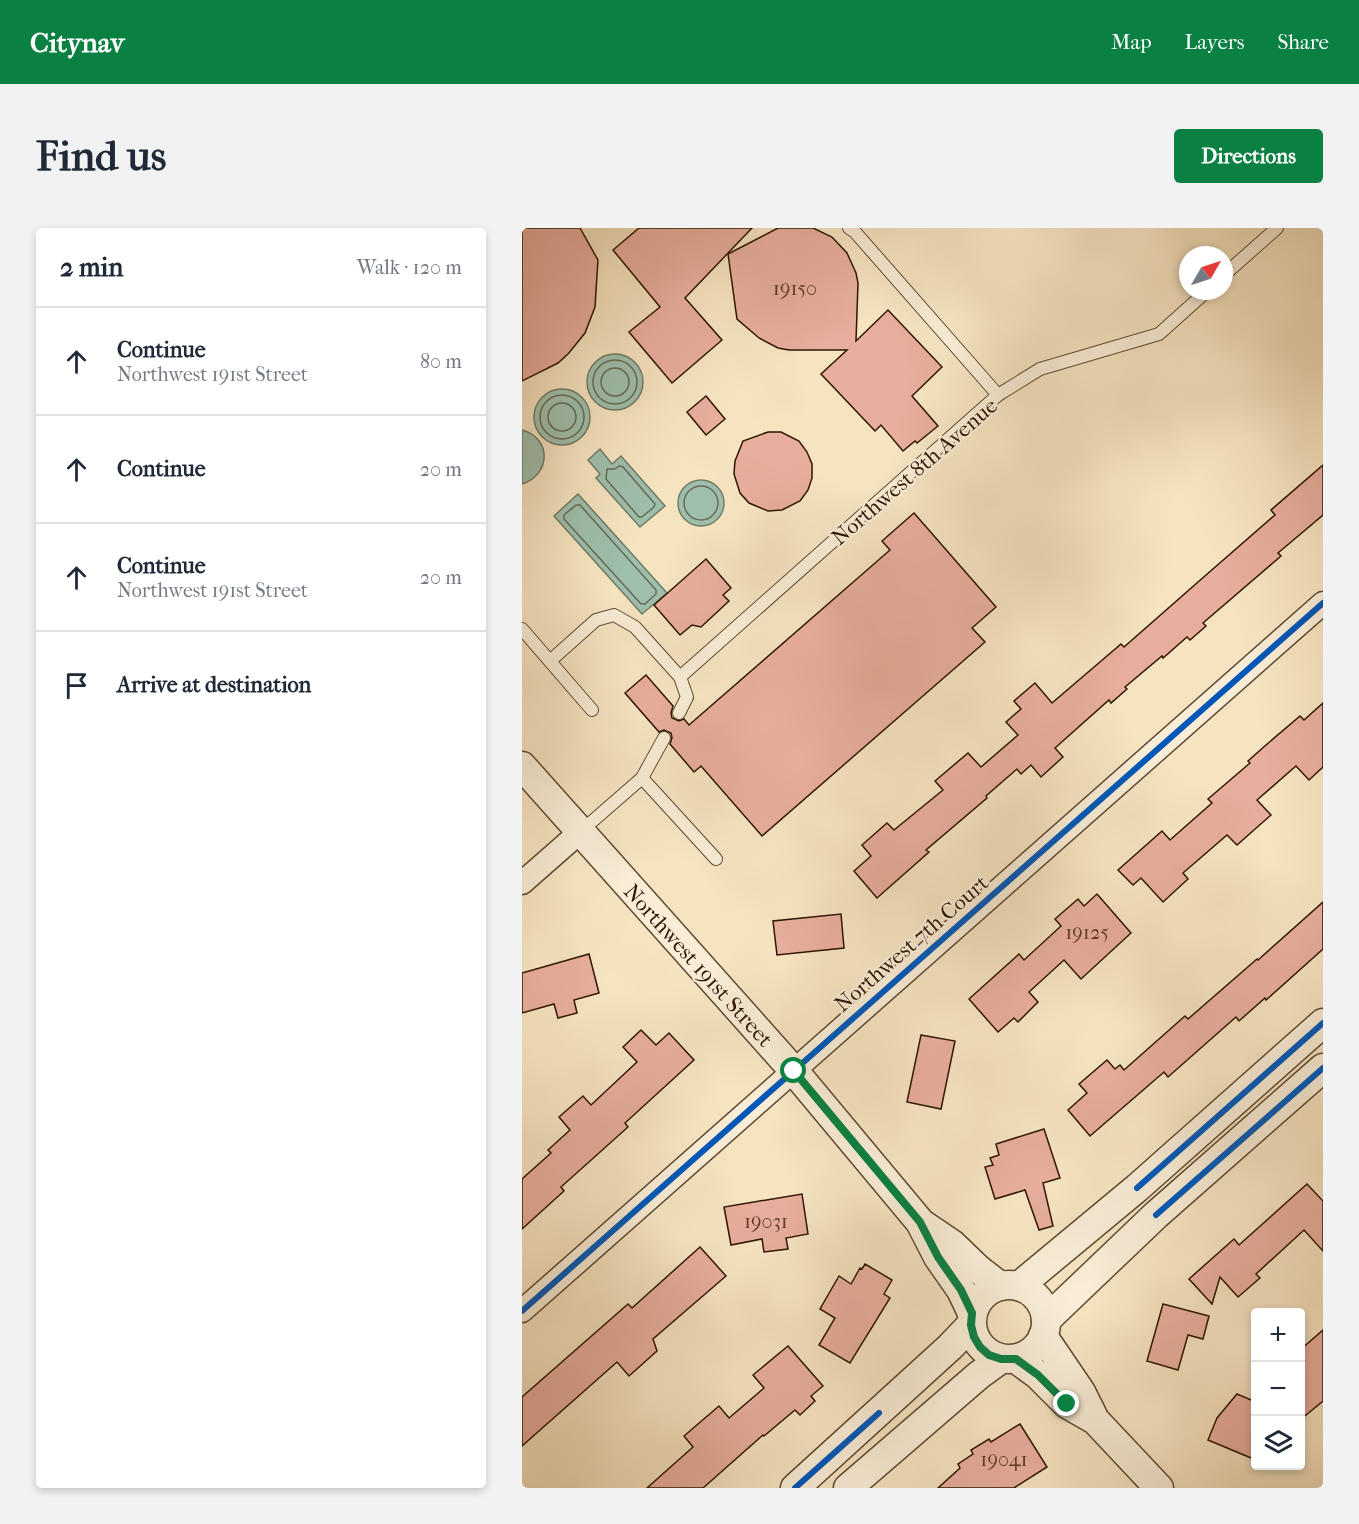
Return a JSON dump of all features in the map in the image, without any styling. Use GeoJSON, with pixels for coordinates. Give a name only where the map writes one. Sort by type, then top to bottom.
{"type":"FeatureCollection","features":[{"type":"Feature","properties":{"kind":"street","name":"Northwest 7th Court"},"geometry":{"type":"LineString","coordinates":[[522,1311],[1323,603]]}},
{"type":"Feature","properties":{"kind":"street","name":"Northwest 191st Street"},"geometry":{"type":"LineString","coordinates":[[522,766],[794,1071],[920,1222],[938,1257],[961,1290],[971,1319]]}},
{"type":"Feature","properties":{"kind":"street"},"geometry":{"type":"LineString","coordinates":[[522,883],[580,832]]}},
{"type":"Feature","properties":{"kind":"street"},"geometry":{"type":"LineString","coordinates":[[795,1488],[943,1354],[971,1319],[977,1302],[985,1293],[1009,1286],[1137,1188],[1323,1023]]}},
{"type":"Feature","properties":{"kind":"street"},"geometry":{"type":"LineString","coordinates":[[848,1488],[979,1375],[1009,1359],[1033,1351],[1045,1328],[1156,1215],[1323,1068]]}},
{"type":"Feature","properties":{"kind":"street","name":"Northwest 191st Street"},"geometry":{"type":"LineString","coordinates":[[920,1222],[952,1244],[978,1269],[1009,1286]]}},
{"type":"Feature","properties":{"kind":"street"},"geometry":{"type":"LineString","coordinates":[[1009,1286],[1029,1291],[1042,1304],[1045,1328],[1095,1420],[1159,1488]]}},
{"type":"Feature","properties":{"kind":"street"},"geometry":{"type":"LineString","coordinates":[[971,1319],[974,1337],[989,1355],[1009,1359],[1038,1375],[1067,1404],[1095,1420]]}},
{"type":"Feature","properties":{"kind":"lane"},"geometry":{"type":"LineString","coordinates":[[849,228],[855,232],[998,395]]}},
{"type":"Feature","properties":{"kind":"lane"},"geometry":{"type":"LineString","coordinates":[[1233,267],[1277,228]]}},
{"type":"Feature","properties":{"kind":"lane","name":"Northwest 8th Avenue"},"geometry":{"type":"LineString","coordinates":[[681,677],[998,395],[1040,369],[1159,334],[1197,300]]}},
{"type":"Feature","properties":{"kind":"lane"},"geometry":{"type":"LineString","coordinates":[[550,661],[596,620],[614,615],[635,627],[681,677],[687,697],[679,713]]}},
{"type":"Feature","properties":{"kind":"lane"},"geometry":{"type":"LineString","coordinates":[[522,629],[592,710]]}},
{"type":"Feature","properties":{"kind":"lane"},"geometry":{"type":"LineString","coordinates":[[580,832],[642,778],[664,738]]}},
{"type":"Feature","properties":{"kind":"lane"},"geometry":{"type":"LineString","coordinates":[[642,778],[716,859]]}},
{"type":"Feature","properties":{"kind":"water"},"geometry":{"type":"Polygon","coordinates":[[[615,354],[626,356],[635,362],[641,371],[643,382],[641,393],[635,402],[626,408],[615,410],[604,408],[595,402],[589,393],[587,382],[589,371],[595,362],[604,356],[615,354]]]}},
{"type":"Feature","properties":{"kind":"water"},"geometry":{"type":"Polygon","coordinates":[[[562,389],[573,391],[582,397],[588,406],[590,417],[588,428],[582,437],[573,443],[562,445],[551,443],[542,437],[536,428],[534,417],[536,406],[542,397],[551,391],[562,389]]]}},
{"type":"Feature","properties":{"kind":"water"},"geometry":{"type":"Polygon","coordinates":[[[522,430],[532,434],[539,441],[544,457],[543,465],[538,473],[522,484],[522,430]]]}},
{"type":"Feature","properties":{"kind":"water"},"geometry":{"type":"Polygon","coordinates":[[[600,449],[612,464],[621,456],[665,506],[640,527],[596,478],[600,474],[588,460],[600,449]]]}},
{"type":"Feature","properties":{"kind":"water"},"geometry":{"type":"Polygon","coordinates":[[[701,480],[717,487],[724,503],[717,519],[701,526],[685,519],[678,503],[685,487],[701,480]]]}},
{"type":"Feature","properties":{"kind":"water"},"geometry":{"type":"Polygon","coordinates":[[[578,494],[667,593],[642,614],[554,516],[578,494]]]}},
{"type":"Feature","properties":{"kind":"building"},"geometry":{"type":"Polygon","coordinates":[[[522,228],[580,228],[598,260],[595,307],[585,333],[558,363],[522,381],[522,228]]]}},
{"type":"Feature","properties":{"kind":"building"},"geometry":{"type":"Polygon","coordinates":[[[639,228],[752,228],[685,298],[722,340],[672,383],[629,332],[660,307],[613,250],[639,228]]]}},
{"type":"Feature","properties":{"kind":"building"},"geometry":{"type":"Polygon","coordinates":[[[778,228],[813,228],[832,237],[847,253],[858,283],[856,341],[888,310],[942,367],[912,396],[938,426],[917,443],[915,441],[903,451],[881,425],[875,431],[821,374],[847,350],[778,348],[759,338],[737,319],[728,254],[778,228]]]}},
{"type":"Feature","properties":{"kind":"building"},"geometry":{"type":"Polygon","coordinates":[[[706,396],[725,419],[706,435],[687,412],[706,396]]]}},
{"type":"Feature","properties":{"kind":"building"},"geometry":{"type":"Polygon","coordinates":[[[768,432],[781,432],[799,441],[812,464],[812,478],[808,490],[800,501],[782,510],[768,511],[749,503],[740,493],[734,474],[735,461],[743,441],[768,432]]]}},
{"type":"Feature","properties":{"kind":"building"},"geometry":{"type":"Polygon","coordinates":[[[1323,465],[1323,515],[1278,553],[1281,556],[1203,623],[1206,626],[1190,640],[1187,637],[1163,658],[1162,656],[1125,687],[1127,689],[1111,703],[1109,700],[1055,748],[1063,757],[1041,777],[1031,765],[1021,774],[1017,769],[926,850],[929,852],[877,898],[854,871],[871,856],[862,845],[887,823],[894,830],[943,790],[935,781],[968,753],[981,767],[1018,735],[1006,722],[1021,709],[1014,701],[1035,683],[1052,703],[1121,644],[1124,647],[1275,515],[1271,510],[1323,465]]]}},
{"type":"Feature","properties":{"kind":"building"},"geometry":{"type":"Polygon","coordinates":[[[914,513],[996,607],[972,628],[985,642],[762,836],[701,766],[694,772],[670,744],[671,733],[664,730],[659,732],[625,693],[646,675],[673,706],[672,718],[679,721],[684,719],[689,725],[890,550],[882,541],[914,513]]]}},
{"type":"Feature","properties":{"kind":"building"},"geometry":{"type":"Polygon","coordinates":[[[706,559],[731,588],[723,595],[729,601],[701,627],[692,625],[680,635],[654,605],[706,559]]]}},
{"type":"Feature","properties":{"kind":"building"},"geometry":{"type":"Polygon","coordinates":[[[1323,703],[1323,767],[1309,780],[1296,766],[1257,800],[1271,815],[1237,845],[1227,835],[1183,873],[1188,879],[1163,902],[1141,878],[1133,885],[1118,870],[1162,831],[1170,840],[1212,803],[1208,799],[1250,763],[1248,761],[1300,716],[1304,720],[1323,703]]]}},
{"type":"Feature","properties":{"kind":"building"},"geometry":{"type":"Polygon","coordinates":[[[1097,894],[1131,933],[1081,979],[1064,960],[1029,992],[1038,1002],[1018,1022],[1014,1018],[998,1032],[969,999],[1019,954],[1024,960],[1061,926],[1055,919],[1078,899],[1084,906],[1097,894]]]}},
{"type":"Feature","properties":{"kind":"building"},"geometry":{"type":"Polygon","coordinates":[[[1323,902],[1323,949],[1266,1000],[1265,998],[1239,1021],[1236,1017],[1168,1077],[1164,1072],[1090,1136],[1068,1110],[1087,1093],[1079,1084],[1107,1060],[1115,1069],[1120,1065],[1124,1070],[1185,1016],[1188,1019],[1258,960],[1323,902]]]}},
{"type":"Feature","properties":{"kind":"building"},"geometry":{"type":"Polygon","coordinates":[[[841,914],[844,948],[777,955],[773,921],[841,914]]]}},
{"type":"Feature","properties":{"kind":"building"},"geometry":{"type":"Polygon","coordinates":[[[589,954],[599,993],[574,1000],[577,1013],[558,1018],[554,1004],[522,1013],[522,973],[589,954]]]}},
{"type":"Feature","properties":{"kind":"building"},"geometry":{"type":"Polygon","coordinates":[[[641,1030],[656,1045],[669,1033],[694,1060],[625,1123],[628,1127],[561,1187],[564,1191],[522,1229],[522,1179],[551,1153],[548,1150],[570,1130],[559,1117],[583,1096],[591,1105],[637,1062],[623,1047],[641,1030]]]}},
{"type":"Feature","properties":{"kind":"building"},"geometry":{"type":"Polygon","coordinates":[[[921,1035],[955,1041],[941,1109],[907,1102],[921,1035]]]}},
{"type":"Feature","properties":{"kind":"building"},"geometry":{"type":"Polygon","coordinates":[[[1044,1129],[1060,1178],[1043,1183],[1053,1226],[1039,1230],[1025,1190],[995,1199],[985,1167],[993,1165],[990,1158],[999,1155],[996,1144],[1044,1129]]]}},
{"type":"Feature","properties":{"kind":"building"},"geometry":{"type":"Polygon","coordinates":[[[1307,1184],[1323,1201],[1323,1251],[1304,1230],[1256,1274],[1260,1278],[1238,1297],[1220,1277],[1212,1304],[1189,1279],[1234,1239],[1239,1245],[1307,1184]]]}},
{"type":"Feature","properties":{"kind":"building"},"geometry":{"type":"Polygon","coordinates":[[[802,1194],[808,1234],[786,1238],[788,1249],[764,1252],[762,1239],[731,1245],[724,1207],[802,1194]]]}},
{"type":"Feature","properties":{"kind":"building"},"geometry":{"type":"Polygon","coordinates":[[[700,1247],[726,1276],[653,1339],[657,1351],[629,1376],[617,1362],[522,1446],[522,1397],[628,1304],[632,1308],[700,1247]]]}},
{"type":"Feature","properties":{"kind":"building"},"geometry":{"type":"Polygon","coordinates":[[[865,1264],[892,1280],[884,1294],[890,1298],[850,1363],[819,1345],[835,1318],[820,1309],[839,1276],[851,1284],[860,1268],[862,1269],[865,1264]]]}},
{"type":"Feature","properties":{"kind":"building"},"geometry":{"type":"Polygon","coordinates":[[[1163,1304],[1209,1316],[1203,1339],[1188,1335],[1178,1370],[1147,1361],[1163,1304]]]}},
{"type":"Feature","properties":{"kind":"building"},"geometry":{"type":"Polygon","coordinates":[[[1323,1330],[1323,1401],[1305,1416],[1305,1362],[1305,1346],[1323,1330]]]}},
{"type":"Feature","properties":{"kind":"building"},"geometry":{"type":"Polygon","coordinates":[[[788,1346],[823,1386],[811,1396],[815,1401],[800,1415],[795,1410],[703,1488],[647,1488],[693,1447],[684,1436],[719,1406],[729,1418],[764,1388],[753,1375],[788,1346]]]}},
{"type":"Feature","properties":{"kind":"building"},"geometry":{"type":"Polygon","coordinates":[[[1237,1394],[1251,1400],[1251,1458],[1208,1440],[1217,1418],[1237,1394]]]}},
{"type":"Feature","properties":{"kind":"building"},"geometry":{"type":"Polygon","coordinates":[[[1020,1424],[1047,1467],[1014,1488],[938,1488],[960,1468],[958,1464],[973,1454],[971,1450],[989,1439],[991,1442],[1020,1424]]]}},
{"type":"Feature","properties":{"kind":"cycle path"},"geometry":{"type":"LineString","coordinates":[[522,1311],[1323,603]]}},
{"type":"Feature","properties":{"kind":"cycle path"},"geometry":{"type":"LineString","coordinates":[[1137,1188],[1323,1023]]}},
{"type":"Feature","properties":{"kind":"cycle path"},"geometry":{"type":"LineString","coordinates":[[1156,1215],[1323,1068]]}},
{"type":"Feature","properties":{"kind":"cycle path"},"geometry":{"type":"LineString","coordinates":[[795,1488],[879,1413]]}},
{"type":"Feature","properties":{"kind":"route"},"geometry":{"type":"LineString","coordinates":[[794,1071],[920,1222],[938,1257],[961,1290],[972,1313],[971,1325],[980,1347],[989,1355],[1001,1359],[1016,1359],[1038,1375],[1067,1404]]}}]}
